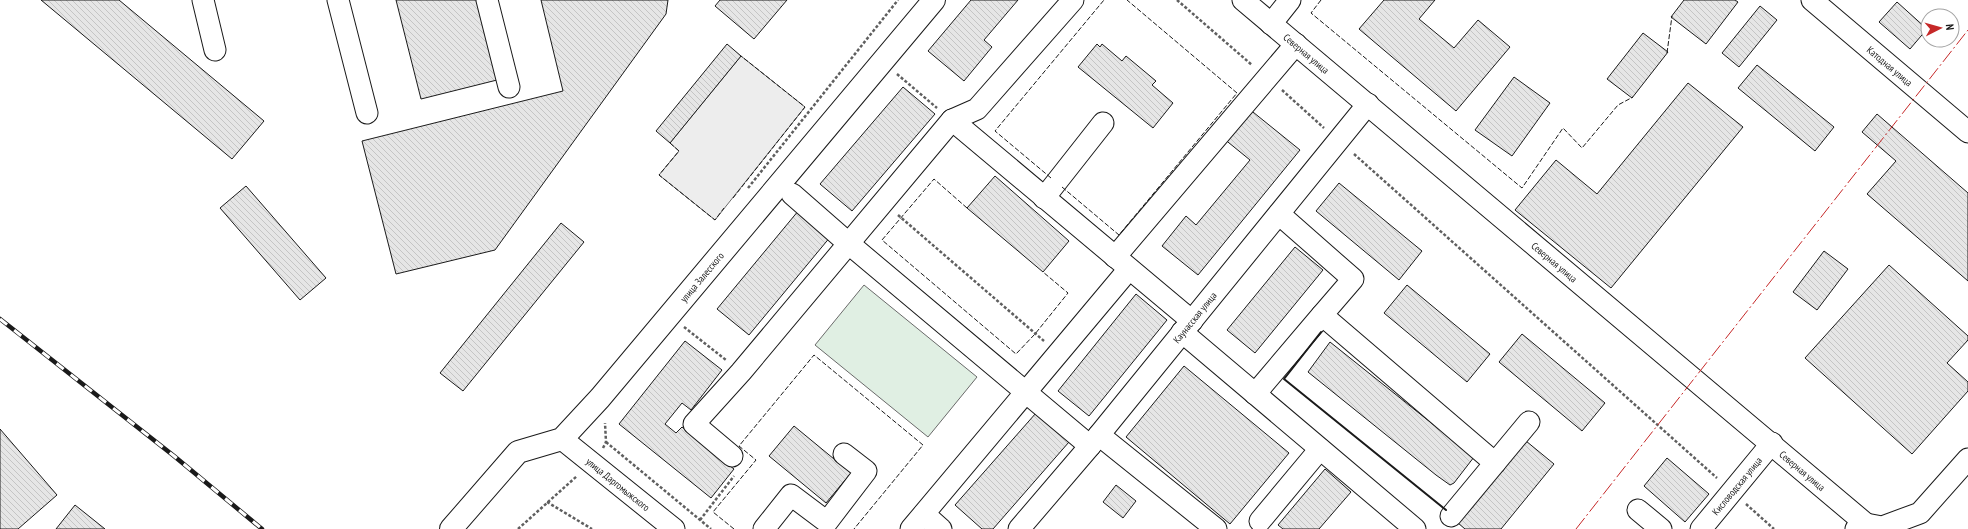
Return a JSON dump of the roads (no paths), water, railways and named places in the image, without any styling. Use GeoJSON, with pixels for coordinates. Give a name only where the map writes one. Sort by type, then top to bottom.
{"type":"FeatureCollection","features":[{"type":"Feature","properties":{"kind":"main road","name":"улица Залесского"},"geometry":{"type":"LineString","coordinates":[[451,529],[518,452],[562,438],[600,398],[934,0]]}},
{"type":"Feature","properties":{"kind":"street"},"geometry":{"type":"LineString","coordinates":[[203,0],[215,50]]}},
{"type":"Feature","properties":{"kind":"street"},"geometry":{"type":"LineString","coordinates":[[338,0],[367,113]]}},
{"type":"Feature","properties":{"kind":"street"},"geometry":{"type":"LineString","coordinates":[[487,0],[509,87]]}},
{"type":"Feature","properties":{"kind":"street"},"geometry":{"type":"LineString","coordinates":[[732,456],[694,424],[741,372],[952,120],[977,109],[1073,0]]}},
{"type":"Feature","properties":{"kind":"street","name":"Северная улица"},"geometry":{"type":"LineString","coordinates":[[1243,0],[1872,527]]}},
{"type":"Feature","properties":{"kind":"street"},"geometry":{"type":"LineString","coordinates":[[1271,24],[1290,0]]}},
{"type":"Feature","properties":{"kind":"street","name":"Катодная улица"},"geometry":{"type":"LineString","coordinates":[[1820,2],[1968,132]]}},
{"type":"Feature","properties":{"kind":"street"},"geometry":{"type":"LineString","coordinates":[[941,529],[917,521],[1058,352],[1122,263],[1296,44]]}},
{"type":"Feature","properties":{"kind":"street","name":"Каунасская улица"},"geometry":{"type":"LineString","coordinates":[[1031,524],[1095,441],[1368,104]]}},
{"type":"Feature","properties":{"kind":"street"},"geometry":{"type":"LineString","coordinates":[[952,120],[1122,263],[1255,394],[1415,529]]}},
{"type":"Feature","properties":{"kind":"street"},"geometry":{"type":"LineString","coordinates":[[1044,198],[1103,123]]}},
{"type":"Feature","properties":{"kind":"street"},"geometry":{"type":"LineString","coordinates":[[792,194],[1025,393],[1095,441],[1216,529]]}},
{"type":"Feature","properties":{"kind":"street"},"geometry":{"type":"LineString","coordinates":[[1255,394],[1353,279],[1279,214]]}},
{"type":"Feature","properties":{"kind":"street"},"geometry":{"type":"LineString","coordinates":[[1322,315],[1495,463]]}},
{"type":"Feature","properties":{"kind":"street"},"geometry":{"type":"LineString","coordinates":[[1451,516],[1529,422]]}},
{"type":"Feature","properties":{"kind":"street","name":"улица Даргомыжского"},"geometry":{"type":"LineString","coordinates":[[562,438],[674,529]]}},
{"type":"Feature","properties":{"kind":"street","name":"Кисловодская улица"},"geometry":{"type":"LineString","coordinates":[[1701,529],[1772,443]]}},
{"type":"Feature","properties":{"kind":"street"},"geometry":{"type":"LineString","coordinates":[[1260,521],[1320,449]]}},
{"type":"Feature","properties":{"kind":"street"},"geometry":{"type":"LineString","coordinates":[[764,529],[791,495],[827,522],[866,471],[844,454]]}},
{"type":"Feature","properties":{"kind":"street"},"geometry":{"type":"LineString","coordinates":[[1872,527],[1920,513],[1968,459]]}},
{"type":"Feature","properties":{"kind":"street"},"geometry":{"type":"LineString","coordinates":[[1638,510],[1661,529]]}},
{"type":"Feature","properties":{"kind":"railway"},"geometry":{"type":"LineString","coordinates":[[0,319],[174,456],[262,529]]}}]}
